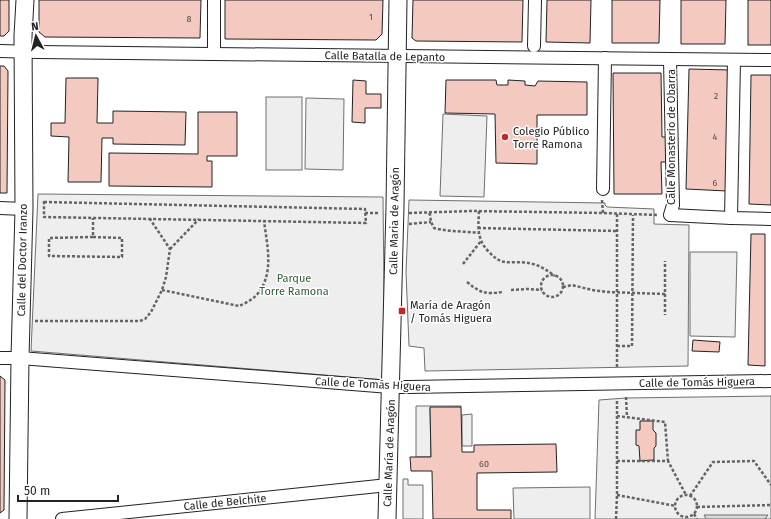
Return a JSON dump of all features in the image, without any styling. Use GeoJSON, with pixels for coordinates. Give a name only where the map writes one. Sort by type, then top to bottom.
{"type":"FeatureCollection","features":[{"type":"Feature","properties":{"kind":"street","name":"Calle del Doctor Iranzo"},"geometry":{"type":"LineString","coordinates":[[18,519],[24,208],[25,0]]}},
{"type":"Feature","properties":{"kind":"street"},"geometry":{"type":"LineString","coordinates":[[214,0],[214,54]]}},
{"type":"Feature","properties":{"kind":"street","name":"Calle Maria de Aragón"},"geometry":{"type":"LineString","coordinates":[[390,387],[395,212],[398,0]]}},
{"type":"Feature","properties":{"kind":"street"},"geometry":{"type":"LineString","coordinates":[[534,46],[535,0]]}},
{"type":"Feature","properties":{"kind":"street","name":"Calle Batalla de Lepanto"},"geometry":{"type":"LineString","coordinates":[[0,50],[24,52],[771,60]]}},
{"type":"Feature","properties":{"kind":"street"},"geometry":{"type":"LineString","coordinates":[[603,189],[605,58]]}},
{"type":"Feature","properties":{"kind":"street","name":"Calle Monasterio de Obarra"},"geometry":{"type":"LineString","coordinates":[[670,60],[673,205],[670,215]]}},
{"type":"Feature","properties":{"kind":"street"},"geometry":{"type":"LineString","coordinates":[[731,218],[734,60]]}},
{"type":"Feature","properties":{"kind":"street"},"geometry":{"type":"LineString","coordinates":[[0,208],[24,208]]}},
{"type":"Feature","properties":{"kind":"street"},"geometry":{"type":"LineString","coordinates":[[670,215],[771,219]]}},
{"type":"Feature","properties":{"kind":"street","name":"Calle de Tomás Higuera"},"geometry":{"type":"LineString","coordinates":[[0,358],[20,358],[390,387],[771,381]]}},
{"type":"Feature","properties":{"kind":"street","name":"Calle María de Aragón"},"geometry":{"type":"LineString","coordinates":[[387,519],[390,387]]}},
{"type":"Feature","properties":{"kind":"street","name":"Calle de Belchite"},"geometry":{"type":"LineString","coordinates":[[62,519],[85,518],[388,485]]}},
{"type":"Feature","properties":{"kind":"path"},"geometry":{"type":"LineString","coordinates":[[44,202],[365,209],[365,213],[366,223],[44,217],[44,202]]}},
{"type":"Feature","properties":{"kind":"path"},"geometry":{"type":"LineString","coordinates":[[602,203],[603,213]]}},
{"type":"Feature","properties":{"kind":"path"},"geometry":{"type":"LineString","coordinates":[[409,213],[479,211],[670,215]]}},
{"type":"Feature","properties":{"kind":"path"},"geometry":{"type":"LineString","coordinates":[[479,211],[478,228],[481,241],[484,247],[495,259],[504,262],[533,264],[558,277],[561,280],[563,287],[560,294],[553,297],[546,296],[541,287],[542,280],[551,275],[555,276]]}},
{"type":"Feature","properties":{"kind":"path"},"geometry":{"type":"LineString","coordinates":[[365,213],[378,213]]}},
{"type":"Feature","properties":{"kind":"path"},"geometry":{"type":"LineString","coordinates":[[429,213],[434,228],[445,231],[479,233]]}},
{"type":"Feature","properties":{"kind":"path"},"geometry":{"type":"LineString","coordinates":[[617,214],[617,367]]}},
{"type":"Feature","properties":{"kind":"path"},"geometry":{"type":"LineString","coordinates":[[617,346],[632,346],[633,215]]}},
{"type":"Feature","properties":{"kind":"path"},"geometry":{"type":"LineString","coordinates":[[93,218],[93,237]]}},
{"type":"Feature","properties":{"kind":"path"},"geometry":{"type":"LineString","coordinates":[[150,219],[170,249]]}},
{"type":"Feature","properties":{"kind":"path"},"geometry":{"type":"LineString","coordinates":[[32,321],[140,321],[145,319],[151,312],[162,290],[166,277],[170,249],[199,219]]}},
{"type":"Feature","properties":{"kind":"path"},"geometry":{"type":"LineString","coordinates":[[162,290],[239,306],[250,301],[259,292],[266,278],[268,258],[264,221]]}},
{"type":"Feature","properties":{"kind":"path"},"geometry":{"type":"LineString","coordinates":[[407,224],[431,222]]}},
{"type":"Feature","properties":{"kind":"path"},"geometry":{"type":"LineString","coordinates":[[478,228],[616,231]]}},
{"type":"Feature","properties":{"kind":"path"},"geometry":{"type":"LineString","coordinates":[[93,237],[122,238],[122,257],[49,256],[49,238],[93,237]]}},
{"type":"Feature","properties":{"kind":"path"},"geometry":{"type":"LineString","coordinates":[[463,264],[481,241]]}},
{"type":"Feature","properties":{"kind":"path"},"geometry":{"type":"LineString","coordinates":[[665,261],[665,314]]}},
{"type":"Feature","properties":{"kind":"path"},"geometry":{"type":"LineString","coordinates":[[467,282],[480,292],[503,292]]}},
{"type":"Feature","properties":{"kind":"path"},"geometry":{"type":"LineString","coordinates":[[563,287],[572,286],[592,290],[665,294]]}},
{"type":"Feature","properties":{"kind":"path"},"geometry":{"type":"LineString","coordinates":[[511,290],[528,288],[542,290]]}},
{"type":"Feature","properties":{"kind":"path"},"geometry":{"type":"LineString","coordinates":[[626,397],[627,417]]}},
{"type":"Feature","properties":{"kind":"path"},"geometry":{"type":"LineString","coordinates":[[616,519],[617,400]]}},
{"type":"Feature","properties":{"kind":"path"},"geometry":{"type":"LineString","coordinates":[[617,416],[665,422],[668,461],[688,495],[696,500],[697,507],[694,514]]}},
{"type":"Feature","properties":{"kind":"path"},"geometry":{"type":"LineString","coordinates":[[617,461],[668,461]]}},
{"type":"Feature","properties":{"kind":"path"},"geometry":{"type":"LineString","coordinates":[[694,514],[684,516],[678,512],[676,506],[678,500],[680,497],[688,495],[712,462],[754,461],[771,485]]}},
{"type":"Feature","properties":{"kind":"path"},"geometry":{"type":"LineString","coordinates":[[617,495],[676,506]]}},
{"type":"Feature","properties":{"kind":"path"},"geometry":{"type":"LineString","coordinates":[[697,507],[771,505]]}},
{"type":"Feature","properties":{"kind":"path"},"geometry":{"type":"LineString","coordinates":[[694,514],[697,519]]}},
{"type":"Feature","properties":{"kind":"green space"},"geometry":{"type":"Polygon","coordinates":[[[266,97],[302,97],[302,170],[266,170],[266,97]]]}},
{"type":"Feature","properties":{"kind":"green space"},"geometry":{"type":"Polygon","coordinates":[[[306,98],[344,99],[343,170],[305,169],[306,98]]]}},
{"type":"Feature","properties":{"kind":"green space"},"geometry":{"type":"Polygon","coordinates":[[[443,114],[487,116],[484,197],[440,196],[443,114]]]}},
{"type":"Feature","properties":{"kind":"green space","name":"Parque Torre Ramona"},"geometry":{"type":"Polygon","coordinates":[[[38,194],[383,197],[385,380],[31,351],[38,194]]]}},
{"type":"Feature","properties":{"kind":"green space"},"geometry":{"type":"Polygon","coordinates":[[[409,200],[605,203],[607,207],[654,209],[654,224],[689,225],[688,366],[425,371],[424,348],[409,346],[406,272],[409,200]]]}},
{"type":"Feature","properties":{"kind":"green space"},"geometry":{"type":"Polygon","coordinates":[[[690,252],[737,252],[735,337],[690,336],[690,252]]]}},
{"type":"Feature","properties":{"kind":"green space"},"geometry":{"type":"Polygon","coordinates":[[[771,396],[771,519],[595,519],[599,400],[626,398],[771,396]]]}},
{"type":"Feature","properties":{"kind":"green space"},"geometry":{"type":"Polygon","coordinates":[[[416,406],[461,406],[430,408],[431,457],[416,457],[416,406]]]}},
{"type":"Feature","properties":{"kind":"green space"},"geometry":{"type":"Polygon","coordinates":[[[472,414],[472,446],[462,446],[462,415],[472,414]]]}},
{"type":"Feature","properties":{"kind":"green space"},"geometry":{"type":"Polygon","coordinates":[[[403,479],[408,479],[408,485],[423,485],[423,519],[403,519],[403,479]]]}},
{"type":"Feature","properties":{"kind":"green space"},"geometry":{"type":"Polygon","coordinates":[[[590,487],[590,519],[514,519],[513,488],[590,487]]]}},
{"type":"Feature","properties":{"kind":"shaded area"},"geometry":{"type":"Polygon","coordinates":[[[704,515],[768,515],[765,519],[706,519],[704,515]]]}},
{"type":"Feature","properties":{"kind":"building"},"geometry":{"type":"Polygon","coordinates":[[[0,0],[9,0],[9,31],[4,36],[0,36],[0,0]]]}},
{"type":"Feature","properties":{"kind":"building"},"geometry":{"type":"Polygon","coordinates":[[[39,0],[201,0],[200,38],[45,37],[39,32],[39,0]]]}},
{"type":"Feature","properties":{"kind":"building"},"geometry":{"type":"Polygon","coordinates":[[[225,0],[383,0],[382,34],[376,40],[225,39],[225,0]]]}},
{"type":"Feature","properties":{"kind":"building"},"geometry":{"type":"Polygon","coordinates":[[[413,0],[523,0],[522,42],[416,41],[412,38],[413,0]]]}},
{"type":"Feature","properties":{"kind":"building"},"geometry":{"type":"Polygon","coordinates":[[[547,0],[591,0],[590,43],[546,42],[547,0]]]}},
{"type":"Feature","properties":{"kind":"building"},"geometry":{"type":"Polygon","coordinates":[[[612,0],[660,0],[659,43],[612,43],[612,0]]]}},
{"type":"Feature","properties":{"kind":"building"},"geometry":{"type":"Polygon","coordinates":[[[681,0],[726,0],[725,44],[681,44],[681,0]]]}},
{"type":"Feature","properties":{"kind":"building"},"geometry":{"type":"Polygon","coordinates":[[[748,0],[771,0],[771,45],[748,45],[748,0]]]}},
{"type":"Feature","properties":{"kind":"building"},"geometry":{"type":"Polygon","coordinates":[[[0,66],[4,66],[8,71],[7,193],[0,193],[0,66]]]}},
{"type":"Feature","properties":{"kind":"building"},"geometry":{"type":"Polygon","coordinates":[[[689,69],[730,70],[727,191],[686,189],[689,69]]]}},
{"type":"Feature","properties":{"kind":"building"},"geometry":{"type":"Polygon","coordinates":[[[613,73],[661,73],[662,137],[671,137],[671,162],[661,162],[662,194],[614,194],[613,73]]]}},
{"type":"Feature","properties":{"kind":"building"},"geometry":{"type":"Polygon","coordinates":[[[751,75],[771,75],[771,205],[749,204],[751,75]]]}},
{"type":"Feature","properties":{"kind":"building"},"geometry":{"type":"Polygon","coordinates":[[[66,78],[98,78],[97,123],[113,123],[113,111],[186,112],[185,145],[113,144],[113,138],[102,138],[101,182],[68,182],[69,137],[51,136],[51,123],[65,123],[66,78]]]}},
{"type":"Feature","properties":{"kind":"building"},"geometry":{"type":"Polygon","coordinates":[[[353,80],[366,81],[366,94],[381,94],[381,108],[365,108],[365,123],[352,122],[353,80]]]}},
{"type":"Feature","properties":{"kind":"building"},"geometry":{"type":"Polygon","coordinates":[[[446,80],[496,80],[497,85],[508,85],[508,80],[525,81],[525,85],[535,86],[538,81],[587,82],[587,115],[537,115],[537,164],[496,163],[495,114],[445,113],[446,80]]]}},
{"type":"Feature","properties":{"kind":"building"},"geometry":{"type":"Polygon","coordinates":[[[198,112],[237,112],[237,156],[207,156],[207,161],[212,161],[212,187],[109,186],[109,153],[198,154],[198,112]]]}},
{"type":"Feature","properties":{"kind":"building"},"geometry":{"type":"Polygon","coordinates":[[[751,234],[765,234],[765,366],[748,365],[751,234]]]}},
{"type":"Feature","properties":{"kind":"building"},"geometry":{"type":"Polygon","coordinates":[[[693,340],[720,342],[719,352],[692,351],[693,340]]]}},
{"type":"Feature","properties":{"kind":"building"},"geometry":{"type":"Polygon","coordinates":[[[0,376],[5,380],[4,510],[0,513],[0,376]]]}},
{"type":"Feature","properties":{"kind":"building"},"geometry":{"type":"Polygon","coordinates":[[[430,407],[461,407],[462,452],[474,452],[474,445],[556,444],[557,472],[477,473],[477,510],[511,510],[511,519],[433,519],[432,471],[411,471],[410,457],[431,457],[430,407]]]}},
{"type":"Feature","properties":{"kind":"building"},"geometry":{"type":"Polygon","coordinates":[[[640,421],[653,421],[653,430],[656,433],[654,460],[640,461],[639,446],[636,445],[636,430],[640,430],[640,421]]]}},
{"type":"Feature","properties":{"kind":"place","name":"Colegio Público Torre Ramona"},"geometry":{"type":"Point","coordinates":[505,137]}},
{"type":"Feature","properties":{"kind":"place","name":"María de Aragón / Tomás Higuera"},"geometry":{"type":"Point","coordinates":[402,311]}}]}
